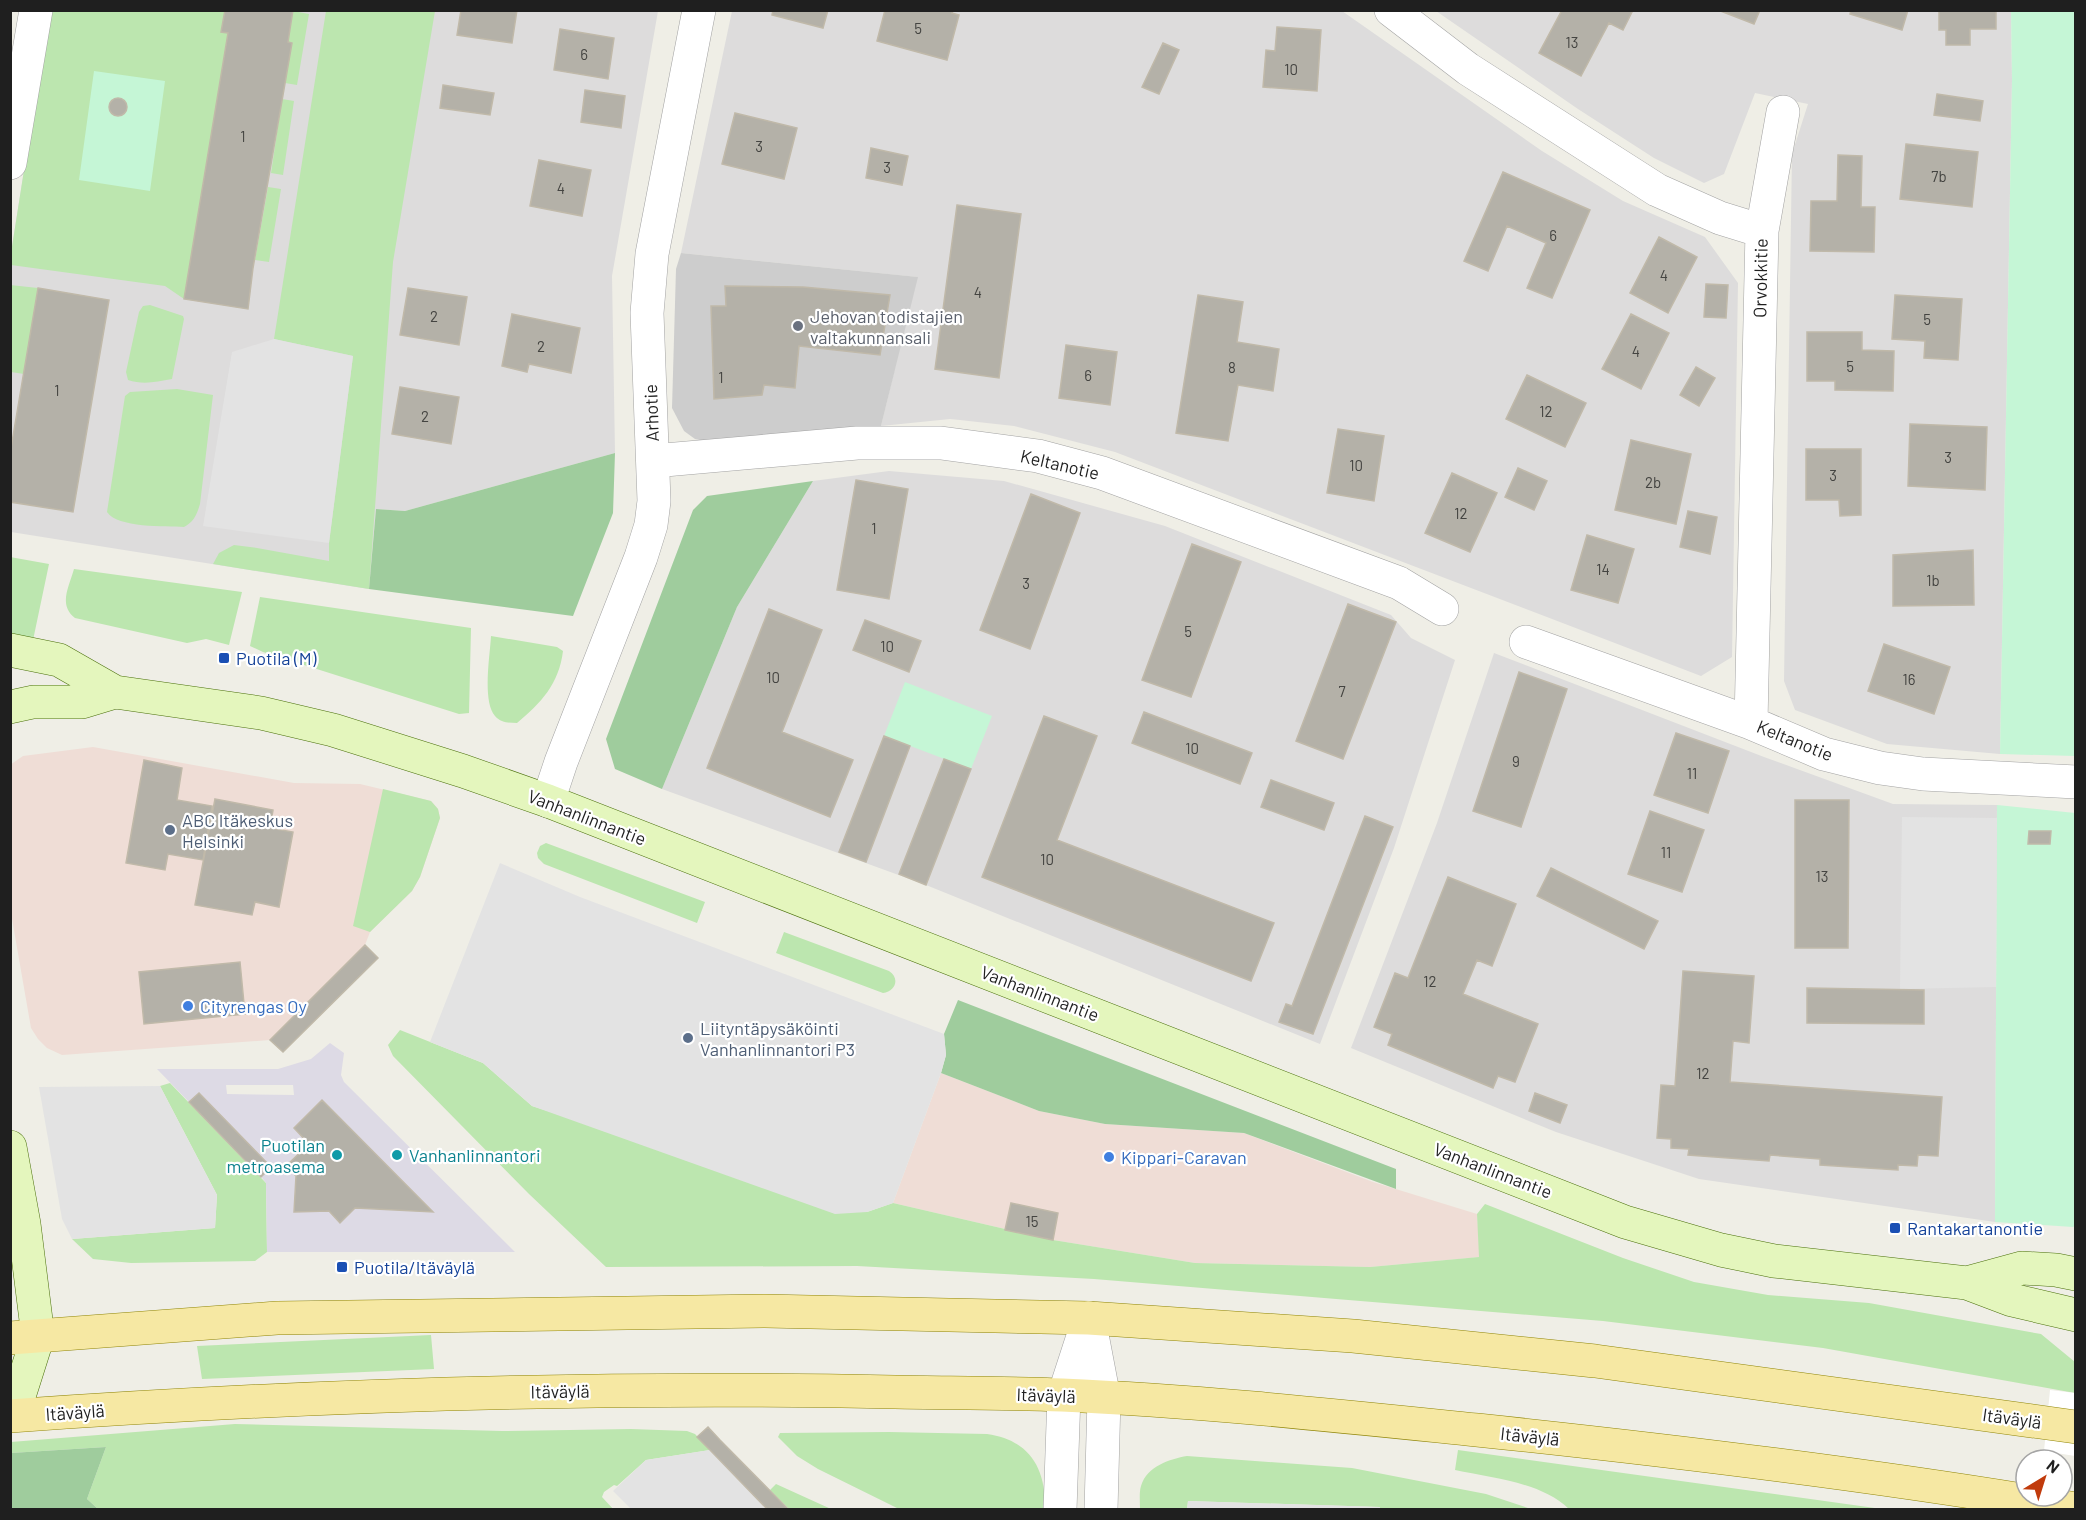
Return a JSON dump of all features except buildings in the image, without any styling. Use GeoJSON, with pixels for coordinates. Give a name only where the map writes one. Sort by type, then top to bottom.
{"type":"FeatureCollection","features":[{"type":"Feature","properties":{"kind":"main road","name":"Vanhanlinnantie"},"geometry":{"type":"LineString","coordinates":[[10,650],[59,660],[115,692],[261,713],[333,730],[463,771],[548,801],[1625,1222],[1720,1250],[1774,1261],[1967,1283],[2012,1300],[2076,1315]]}},
{"type":"Feature","properties":{"kind":"main road","name":"Vanhanlinnantie"},"geometry":{"type":"LineString","coordinates":[[10,707],[33,702],[82,702],[115,692]]}},
{"type":"Feature","properties":{"kind":"main road"},"geometry":{"type":"LineString","coordinates":[[10,1147],[24,1224],[24,1337],[11,1414]]}},
{"type":"Feature","properties":{"kind":"main road","name":"Vanhanlinnantie"},"geometry":{"type":"LineString","coordinates":[[1967,1283],[2022,1268],[2076,1274]]}},
{"type":"Feature","properties":{"kind":"main road","name":"Itäväylä"},"geometry":{"type":"LineString","coordinates":[[24,1337],[277,1318],[765,1311],[1089,1318],[1353,1335],[1584,1360],[2061,1425]]}},
{"type":"Feature","properties":{"kind":"main road","name":"Itäväylä"},"geometry":{"type":"LineString","coordinates":[[11,1414],[290,1398],[545,1391],[759,1389],[1064,1395],[1281,1410],[1567,1440],[1813,1469],[2076,1509]]}},
{"type":"Feature","properties":{"kind":"street"},"geometry":{"type":"LineString","coordinates":[[10,162],[36,10]]}},
{"type":"Feature","properties":{"kind":"street","name":"Arhotie"},"geometry":{"type":"LineString","coordinates":[[548,801],[641,557],[651,525],[654,501],[647,313],[649,276],[699,10]]}},
{"type":"Feature","properties":{"kind":"street","name":"Orvokkitie"},"geometry":{"type":"LineString","coordinates":[[1391,10],[1467,69],[1657,190],[1720,218],[1762,231],[1751,723]]}},
{"type":"Feature","properties":{"kind":"street"},"geometry":{"type":"LineString","coordinates":[[1762,231],[1783,112]]}},
{"type":"Feature","properties":{"kind":"street","name":"Keltanotie"},"geometry":{"type":"LineString","coordinates":[[653,461],[857,443],[941,443],[1038,456],[1102,473],[1399,583],[1442,609]]}},
{"type":"Feature","properties":{"kind":"street","name":"Keltanotie"},"geometry":{"type":"LineString","coordinates":[[1526,642],[1751,723],[1824,754],[1880,768],[1923,774],[2076,782]]}},
{"type":"Feature","properties":{"kind":"street"},"geometry":{"type":"LineString","coordinates":[[1060,1509],[1064,1395],[1089,1318]]}},
{"type":"Feature","properties":{"kind":"street"},"geometry":{"type":"LineString","coordinates":[[1089,1318],[1104,1398],[1101,1509]]}},
{"type":"Feature","properties":{"kind":"shaded area"},"geometry":{"type":"Polygon","coordinates":[[[49,11],[658,11],[612,276],[615,453],[405,511],[376,509],[369,589],[11,532],[11,253],[49,11]]]}},
{"type":"Feature","properties":{"kind":"shaded area"},"geometry":{"type":"Polygon","coordinates":[[[732,11],[1342,11],[1542,151],[1623,201],[1705,237],[1738,283],[1732,657],[1701,676],[1115,452],[1014,426],[960,420],[881,426],[917,277],[681,253],[732,11]]]}},
{"type":"Feature","properties":{"kind":"shaded area"},"geometry":{"type":"Polygon","coordinates":[[[1436,11],[2011,11],[2012,80],[2000,754],[1887,744],[1795,710],[1784,681],[1792,154],[1808,104],[1755,93],[1724,174],[1704,183],[1654,158],[1578,109],[1436,11]]]}},
{"type":"Feature","properties":{"kind":"shaded area"},"geometry":{"type":"Polygon","coordinates":[[[681,253],[918,277],[881,426],[713,443],[695,439],[684,431],[672,408],[676,269],[681,253]]]}},
{"type":"Feature","properties":{"kind":"shaded area"},"geometry":{"type":"Polygon","coordinates":[[[274,339],[353,356],[329,543],[203,526],[232,352],[274,339]]]}},
{"type":"Feature","properties":{"kind":"shaded area"},"geometry":{"type":"Polygon","coordinates":[[[889,471],[1004,481],[1165,526],[1391,615],[1411,638],[1455,660],[1394,848],[1320,1044],[926,885],[662,789],[737,607],[813,481],[889,471]]]}},
{"type":"Feature","properties":{"kind":"shaded area"},"geometry":{"type":"Polygon","coordinates":[[[1494,653],[1893,804],[1997,805],[1995,1222],[1699,1179],[1556,1132],[1351,1048],[1437,823],[1494,653]]]}},
{"type":"Feature","properties":{"kind":"shaded area"},"geometry":{"type":"Polygon","coordinates":[[[93,747],[294,783],[360,784],[431,801],[438,809],[440,818],[420,877],[412,891],[370,932],[365,945],[270,1040],[62,1055],[47,1048],[31,1028],[11,913],[10,765],[23,756],[93,747]]]}},
{"type":"Feature","properties":{"kind":"shaded area"},"geometry":{"type":"Polygon","coordinates":[[[1902,817],[1997,818],[1996,987],[1900,989],[1902,817]]]}},
{"type":"Feature","properties":{"kind":"shaded area","name":"Liityntäpysäköinti Vanhanlinnantori P3"},"geometry":{"type":"Polygon","coordinates":[[[500,863],[580,897],[944,1034],[946,1055],[941,1073],[893,1203],[867,1212],[835,1214],[532,1106],[483,1063],[430,1042],[500,863]]]}},
{"type":"Feature","properties":{"kind":"shaded area","name":"Vanhanlinnantori"},"geometry":{"type":"Polygon","coordinates":[[[330,1043],[344,1053],[341,1075],[344,1082],[515,1252],[267,1252],[266,1183],[199,1093],[189,1102],[157,1069],[278,1069],[311,1059],[330,1043]],[[226,1085],[227,1094],[294,1095],[293,1085],[226,1085]],[[294,1128],[309,1144],[286,1166],[296,1176],[294,1211],[355,1208],[432,1212],[294,1128]]]}},
{"type":"Feature","properties":{"kind":"shaded area","name":"Kippari-Caravan"},"geometry":{"type":"Polygon","coordinates":[[[941,1073],[1039,1111],[1105,1124],[1244,1133],[1373,1182],[1477,1214],[1480,1257],[1370,1267],[1195,1263],[1053,1240],[893,1203],[941,1073]]]}},
{"type":"Feature","properties":{"kind":"shaded area"},"geometry":{"type":"Polygon","coordinates":[[[160,1086],[217,1195],[215,1228],[72,1239],[62,1219],[39,1087],[160,1086]]]}},
{"type":"Feature","properties":{"kind":"shaded area"},"geometry":{"type":"Polygon","coordinates":[[[710,1450],[768,1509],[631,1509],[613,1491],[646,1460],[710,1450]]]}},
{"type":"Feature","properties":{"kind":"shaded area"},"geometry":{"type":"Polygon","coordinates":[[[1188,1501],[1380,1507],[1380,1509],[1187,1510],[1188,1501]]]}},
{"type":"Feature","properties":{"kind":"green space"},"geometry":{"type":"Polygon","coordinates":[[[49,11],[225,11],[221,32],[228,33],[184,299],[165,286],[11,265],[49,11]]]}},
{"type":"Feature","properties":{"kind":"green space"},"geometry":{"type":"Polygon","coordinates":[[[293,11],[309,14],[297,85],[285,83],[293,11]]]}},
{"type":"Feature","properties":{"kind":"green space"},"geometry":{"type":"Polygon","coordinates":[[[326,11],[435,11],[393,262],[369,589],[213,564],[219,553],[234,545],[329,561],[329,543],[353,356],[274,339],[326,11]]]}},
{"type":"Feature","properties":{"kind":"green space"},"geometry":{"type":"Polygon","coordinates":[[[2011,11],[2075,11],[2075,756],[2000,754],[2012,80],[2011,11]]]}},
{"type":"Feature","properties":{"kind":"green space"},"geometry":{"type":"Polygon","coordinates":[[[94,71],[165,81],[150,191],[79,180],[94,71]]]}},
{"type":"Feature","properties":{"kind":"green space"},"geometry":{"type":"Polygon","coordinates":[[[282,99],[294,101],[283,175],[271,173],[282,99]]]}},
{"type":"Feature","properties":{"kind":"green space"},"geometry":{"type":"Polygon","coordinates":[[[268,187],[281,189],[269,262],[255,260],[268,187]]]}},
{"type":"Feature","properties":{"kind":"green space"},"geometry":{"type":"Polygon","coordinates":[[[10,285],[38,288],[24,374],[11,372],[10,285]]]}},
{"type":"Feature","properties":{"kind":"green space"},"geometry":{"type":"Polygon","coordinates":[[[150,305],[183,316],[184,319],[172,379],[134,382],[128,380],[126,372],[139,312],[143,306],[150,305]]]}},
{"type":"Feature","properties":{"kind":"green space"},"geometry":{"type":"Polygon","coordinates":[[[177,389],[213,395],[200,504],[193,520],[184,527],[131,524],[112,517],[107,512],[125,396],[130,392],[177,389]]]}},
{"type":"Feature","properties":{"kind":"green space"},"geometry":{"type":"Polygon","coordinates":[[[615,453],[613,513],[573,616],[369,589],[376,509],[405,511],[615,453]]]}},
{"type":"Feature","properties":{"kind":"green space"},"geometry":{"type":"Polygon","coordinates":[[[813,481],[737,607],[662,789],[615,769],[606,739],[693,510],[707,496],[813,481]]]}},
{"type":"Feature","properties":{"kind":"green space"},"geometry":{"type":"Polygon","coordinates":[[[10,557],[49,564],[32,645],[11,640],[10,557]]]}},
{"type":"Feature","properties":{"kind":"green space"},"geometry":{"type":"Polygon","coordinates":[[[74,569],[242,592],[229,645],[206,639],[187,643],[75,618],[70,613],[66,602],[74,569]]]}},
{"type":"Feature","properties":{"kind":"green space"},"geometry":{"type":"Polygon","coordinates":[[[260,597],[471,628],[469,713],[459,714],[250,646],[260,597]]]}},
{"type":"Feature","properties":{"kind":"green space"},"geometry":{"type":"Polygon","coordinates":[[[491,636],[557,647],[563,651],[553,683],[534,708],[517,723],[500,720],[491,709],[488,666],[491,636]]]}},
{"type":"Feature","properties":{"kind":"green space"},"geometry":{"type":"Polygon","coordinates":[[[905,682],[992,716],[971,769],[884,736],[905,682]]]}},
{"type":"Feature","properties":{"kind":"green space"},"geometry":{"type":"Polygon","coordinates":[[[383,789],[431,801],[438,809],[440,818],[420,877],[412,891],[370,932],[353,926],[383,789]]]}},
{"type":"Feature","properties":{"kind":"green space"},"geometry":{"type":"Polygon","coordinates":[[[1997,805],[2075,813],[2075,1226],[2073,1227],[1995,1222],[1997,805]]]}},
{"type":"Feature","properties":{"kind":"green space"},"geometry":{"type":"Polygon","coordinates":[[[546,843],[705,902],[697,923],[544,864],[538,858],[537,853],[540,846],[546,843]]]}},
{"type":"Feature","properties":{"kind":"green space"},"geometry":{"type":"Polygon","coordinates":[[[784,932],[889,971],[895,977],[894,987],[883,993],[776,953],[784,932]]]}},
{"type":"Feature","properties":{"kind":"green space"},"geometry":{"type":"Polygon","coordinates":[[[958,1000],[1396,1169],[1396,1189],[1244,1133],[1105,1124],[1039,1111],[941,1073],[946,1055],[944,1034],[958,1000]]]}},
{"type":"Feature","properties":{"kind":"green space"},"geometry":{"type":"Polygon","coordinates":[[[400,1030],[483,1063],[532,1106],[867,1212],[893,1203],[1053,1240],[1195,1263],[1370,1267],[1479,1257],[1477,1214],[1485,1204],[1623,1258],[1694,1282],[1768,1295],[1869,1303],[2041,1334],[2075,1362],[2075,1393],[1823,1348],[1603,1321],[1094,1279],[857,1266],[606,1267],[529,1194],[393,1056],[388,1045],[400,1030]]]}},
{"type":"Feature","properties":{"kind":"green space"},"geometry":{"type":"Polygon","coordinates":[[[170,1083],[266,1183],[267,1252],[255,1261],[131,1263],[93,1259],[72,1239],[215,1228],[217,1195],[160,1086],[170,1083]]]}},
{"type":"Feature","properties":{"kind":"green space"},"geometry":{"type":"Polygon","coordinates":[[[431,1335],[434,1369],[202,1379],[197,1346],[431,1335]]]}},
{"type":"Feature","properties":{"kind":"green space"},"geometry":{"type":"Polygon","coordinates":[[[235,1424],[502,1431],[631,1429],[687,1431],[695,1434],[710,1450],[646,1460],[617,1486],[614,1485],[604,1492],[602,1497],[614,1510],[98,1509],[87,1499],[106,1447],[11,1453],[11,1442],[235,1424]]]}},
{"type":"Feature","properties":{"kind":"green space"},"geometry":{"type":"Polygon","coordinates":[[[780,1433],[987,1434],[1002,1437],[1025,1450],[1038,1469],[1045,1495],[1045,1509],[899,1509],[818,1469],[797,1456],[778,1437],[780,1433]]]}},
{"type":"Feature","properties":{"kind":"green space"},"geometry":{"type":"Polygon","coordinates":[[[106,1447],[87,1499],[98,1509],[11,1509],[11,1453],[106,1447]]]}},
{"type":"Feature","properties":{"kind":"green space"},"geometry":{"type":"Polygon","coordinates":[[[1458,1450],[1882,1509],[1569,1509],[1558,1500],[1530,1487],[1455,1470],[1458,1450]]]}},
{"type":"Feature","properties":{"kind":"green space"},"geometry":{"type":"Polygon","coordinates":[[[1187,1456],[1352,1468],[1486,1494],[1531,1509],[1380,1510],[1379,1507],[1188,1501],[1187,1509],[1140,1510],[1140,1488],[1148,1473],[1173,1459],[1187,1456]]]}},
{"type":"Feature","properties":{"kind":"green space"},"geometry":{"type":"Polygon","coordinates":[[[776,1484],[831,1509],[789,1509],[770,1490],[776,1484]]]}},
{"type":"Feature","properties":{"kind":"pier"},"geometry":{"type":"Polygon","coordinates":[[[2050,1390],[2075,1393],[2075,1456],[2074,1448],[2044,1448],[2050,1390]]]}},
{"type":"Feature","properties":{"kind":"place","name":"Jehovan todistajien valtakunnansali"},"geometry":{"type":"Point","coordinates":[798,326]}},
{"type":"Feature","properties":{"kind":"place","name":"Puotila (M)"},"geometry":{"type":"Point","coordinates":[224,658]}},
{"type":"Feature","properties":{"kind":"place","name":"ABC Itäkeskus Helsinki"},"geometry":{"type":"Point","coordinates":[170,830]}},
{"type":"Feature","properties":{"kind":"place","name":"Cityrengas Oy"},"geometry":{"type":"Point","coordinates":[188,1006]}},
{"type":"Feature","properties":{"kind":"place","name":"Liityntäpysäköinti Vanhanlinnantori P3"},"geometry":{"type":"Point","coordinates":[688,1038]}},
{"type":"Feature","properties":{"kind":"place","name":"Puotilan metroasema"},"geometry":{"type":"Point","coordinates":[337,1155]}},
{"type":"Feature","properties":{"kind":"place","name":"Vanhanlinnantori"},"geometry":{"type":"Point","coordinates":[397,1155]}},
{"type":"Feature","properties":{"kind":"place","name":"Kippari-Caravan"},"geometry":{"type":"Point","coordinates":[1109,1157]}},
{"type":"Feature","properties":{"kind":"place","name":"Rantakartanontie"},"geometry":{"type":"Point","coordinates":[1895,1228]}},
{"type":"Feature","properties":{"kind":"place","name":"Puotila/Itäväylä"},"geometry":{"type":"Point","coordinates":[342,1267]}}]}
